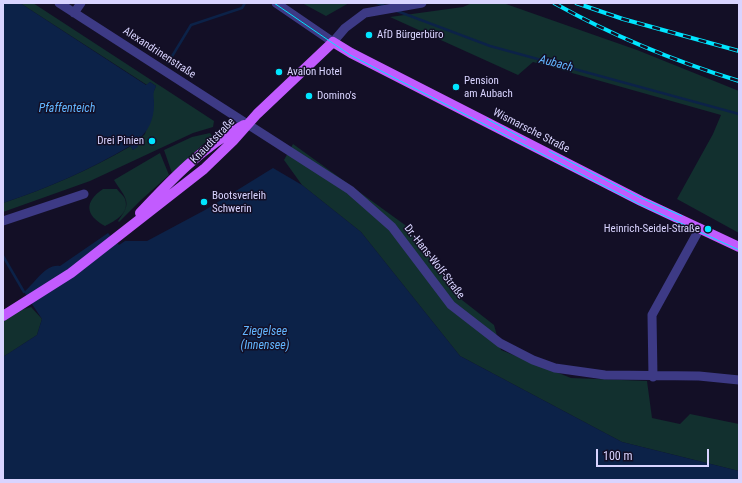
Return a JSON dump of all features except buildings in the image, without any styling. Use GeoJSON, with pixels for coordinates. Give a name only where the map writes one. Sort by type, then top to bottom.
{"type":"FeatureCollection","features":[{"type":"Feature","properties":{"kind":"main road","name":"Knaudtstraße"},"geometry":{"type":"LineString","coordinates":[[3,316],[71,273],[204,169],[233,141],[247,123],[333,42]]}},
{"type":"Feature","properties":{"kind":"main road","name":"Wismarsche Straße"},"geometry":{"type":"LineString","coordinates":[[333,42],[351,53],[641,201],[739,247]]}},
{"type":"Feature","properties":{"kind":"street","name":"Alexandrinenstraße"},"geometry":{"type":"LineString","coordinates":[[58,3],[247,123]]}},
{"type":"Feature","properties":{"kind":"street"},"geometry":{"type":"LineString","coordinates":[[74,13],[81,3]]}},
{"type":"Feature","properties":{"kind":"street","name":"Wismarsche Straße"},"geometry":{"type":"LineString","coordinates":[[276,3],[333,42]]}},
{"type":"Feature","properties":{"kind":"street"},"geometry":{"type":"LineString","coordinates":[[333,42],[354,19],[365,13],[385,8],[422,3]]}},
{"type":"Feature","properties":{"kind":"street","name":"Dr.-Hans-Wolf-Straße"},"geometry":{"type":"LineString","coordinates":[[247,123],[268,139],[299,156],[350,190],[392,227],[451,306],[500,343],[533,360],[555,368],[605,375],[653,377],[698,376],[739,380]]}},
{"type":"Feature","properties":{"kind":"street"},"geometry":{"type":"LineString","coordinates":[[3,221],[84,194]]}},
{"type":"Feature","properties":{"kind":"street"},"geometry":{"type":"LineString","coordinates":[[653,377],[652,315],[700,228]]}},
{"type":"Feature","properties":{"kind":"green space"},"geometry":{"type":"Polygon","coordinates":[[[20,3],[33,3],[214,121],[213,127],[193,133],[90,181],[3,212],[3,203],[68,178],[131,146],[133,150],[136,143],[145,134],[154,103],[152,95],[156,86],[150,82],[147,85],[20,3]]]}},
{"type":"Feature","properties":{"kind":"green space"},"geometry":{"type":"Polygon","coordinates":[[[302,3],[349,3],[326,16],[302,3]]]}},
{"type":"Feature","properties":{"kind":"green space"},"geometry":{"type":"Polygon","coordinates":[[[472,3],[503,3],[637,50],[739,91],[739,233],[677,199],[713,134],[721,115],[533,62],[518,75],[390,17],[463,7],[472,3]]]}},
{"type":"Feature","properties":{"kind":"green space"},"geometry":{"type":"Polygon","coordinates":[[[210,133],[212,136],[172,173],[164,150],[192,137],[210,133]]]}},
{"type":"Feature","properties":{"kind":"green space"},"geometry":{"type":"Polygon","coordinates":[[[293,144],[405,225],[462,300],[494,325],[501,350],[571,378],[647,381],[652,418],[680,424],[690,414],[739,424],[739,471],[622,442],[460,356],[361,232],[302,185],[284,160],[293,144]]]}},
{"type":"Feature","properties":{"kind":"green space"},"geometry":{"type":"Polygon","coordinates":[[[160,153],[169,175],[119,222],[118,221],[123,215],[125,209],[126,200],[114,180],[160,153]]]}},
{"type":"Feature","properties":{"kind":"green space"},"geometry":{"type":"Polygon","coordinates":[[[103,189],[117,189],[124,198],[126,204],[124,212],[121,216],[105,226],[98,222],[89,208],[92,199],[103,189]]]}},
{"type":"Feature","properties":{"kind":"green space"},"geometry":{"type":"Polygon","coordinates":[[[31,307],[42,319],[37,335],[3,357],[3,320],[21,310],[31,307]]]}},
{"type":"Feature","properties":{"kind":"water","name":"Pfaffenteich"},"geometry":{"type":"Polygon","coordinates":[[[3,3],[20,3],[146,85],[150,82],[156,86],[154,93],[153,116],[147,130],[136,142],[138,147],[133,150],[130,146],[68,178],[3,203],[3,3]]]}},
{"type":"Feature","properties":{"kind":"water","name":"Ziegelsee (Innensee)"},"geometry":{"type":"Polygon","coordinates":[[[273,168],[302,185],[361,232],[460,356],[622,442],[739,471],[739,480],[3,480],[3,357],[37,335],[42,319],[24,292],[45,271],[55,266],[60,266],[108,233],[119,245],[125,241],[147,241],[205,210],[273,168]]]}},
{"type":"Feature","properties":{"kind":"waterway","name":"Aubach"},"geometry":{"type":"LineString","coordinates":[[168,63],[191,25],[242,8],[245,3]]}},
{"type":"Feature","properties":{"kind":"waterway","name":"Aubach"},"geometry":{"type":"LineString","coordinates":[[377,3],[385,6]]}},
{"type":"Feature","properties":{"kind":"waterway","name":"Aubach"},"geometry":{"type":"LineString","coordinates":[[397,11],[490,46],[739,114]]}},
{"type":"Feature","properties":{"kind":"waterway"},"geometry":{"type":"LineString","coordinates":[[3,256],[24,292]]}},
{"type":"Feature","properties":{"kind":"tram line"},"geometry":{"type":"LineString","coordinates":[[274,3],[350,55],[639,204],[739,250]]}},
{"type":"Feature","properties":{"kind":"tram line"},"geometry":{"type":"LineString","coordinates":[[487,119],[526,140]]}},
{"type":"Feature","properties":{"kind":"tram line"},"geometry":{"type":"LineString","coordinates":[[549,151],[641,198],[682,216]]}},
{"type":"Feature","properties":{"kind":"railway"},"geometry":{"type":"LineString","coordinates":[[554,3],[644,47],[739,81]]}},
{"type":"Feature","properties":{"kind":"railway"},"geometry":{"type":"LineString","coordinates":[[576,3],[623,19],[739,51]]}},
{"type":"Feature","properties":{"kind":"place","name":"AfD Bürgerbüro"},"geometry":{"type":"Point","coordinates":[369,35]}},
{"type":"Feature","properties":{"kind":"place","name":"Avalon Hotel"},"geometry":{"type":"Point","coordinates":[279,72]}},
{"type":"Feature","properties":{"kind":"place","name":"Pension am Aubach"},"geometry":{"type":"Point","coordinates":[456,87]}},
{"type":"Feature","properties":{"kind":"place","name":"Domino's"},"geometry":{"type":"Point","coordinates":[309,96]}},
{"type":"Feature","properties":{"kind":"place","name":"Drei Pinien"},"geometry":{"type":"Point","coordinates":[152,141]}},
{"type":"Feature","properties":{"kind":"place","name":"Bootsverleih Schwerin"},"geometry":{"type":"Point","coordinates":[204,202]}},
{"type":"Feature","properties":{"kind":"place","name":"Heinrich-Seidel-Straße"},"geometry":{"type":"Point","coordinates":[708,229]}}]}
